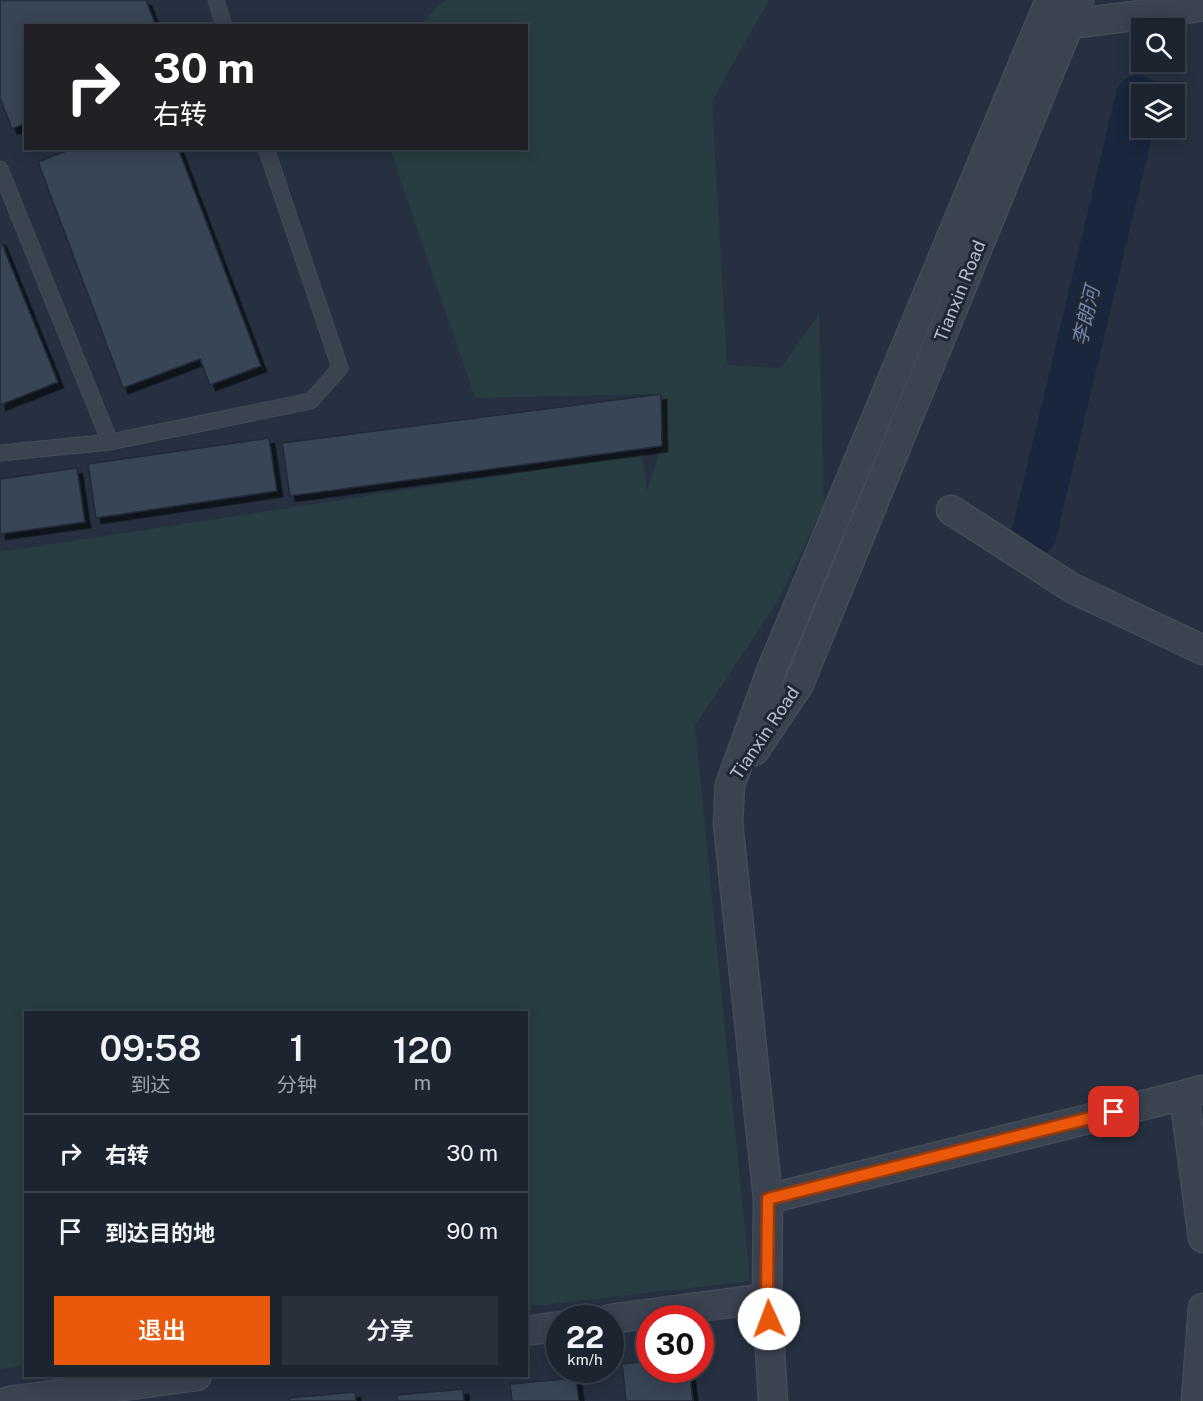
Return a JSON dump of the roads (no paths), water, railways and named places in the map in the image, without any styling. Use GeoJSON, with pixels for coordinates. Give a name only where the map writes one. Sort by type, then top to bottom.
{"type":"FeatureCollection","features":[{"type":"Feature","properties":{"kind":"street","name":"Tianxin Road"},"geometry":{"type":"LineString","coordinates":[[730,786],[771,669],[1050,0]]}},
{"type":"Feature","properties":{"kind":"street"},"geometry":{"type":"LineString","coordinates":[[1038,28],[1074,12],[1165,12],[1203,6]]}},
{"type":"Feature","properties":{"kind":"street","name":"Tianxin Road"},"geometry":{"type":"LineString","coordinates":[[730,786],[799,684],[1074,12]]}},
{"type":"Feature","properties":{"kind":"street"},"geometry":{"type":"LineString","coordinates":[[951,510],[1072,588],[1203,650]]}},
{"type":"Feature","properties":{"kind":"street"},"geometry":{"type":"LineString","coordinates":[[730,786],[728,823],[768,1199],[767,1298],[773,1401]]}},
{"type":"Feature","properties":{"kind":"street"},"geometry":{"type":"LineString","coordinates":[[768,1199],[1193,1092],[1203,1238]]}},
{"type":"Feature","properties":{"kind":"street"},"geometry":{"type":"LineString","coordinates":[[624,1317],[767,1298]]}},
{"type":"Feature","properties":{"kind":"street"},"geometry":{"type":"LineString","coordinates":[[1196,1401],[1203,1308]]}},
{"type":"Feature","properties":{"kind":"street"},"geometry":{"type":"LineString","coordinates":[[528,1331],[546,1328]]}},
{"type":"Feature","properties":{"kind":"street"},"geometry":{"type":"LineString","coordinates":[[9,1401],[189,1377]]}},
{"type":"Feature","properties":{"kind":"lane"},"geometry":{"type":"LineString","coordinates":[[216,0],[223,24]]}},
{"type":"Feature","properties":{"kind":"lane"},"geometry":{"type":"LineString","coordinates":[[0,453],[110,442],[311,401],[340,368],[267,150]]}},
{"type":"Feature","properties":{"kind":"lane"},"geometry":{"type":"LineString","coordinates":[[0,169],[110,442]]}},
{"type":"Feature","properties":{"kind":"waterway","name":"李朗河"},"geometry":{"type":"LineString","coordinates":[[1034,534],[1131,127]]}}]}
